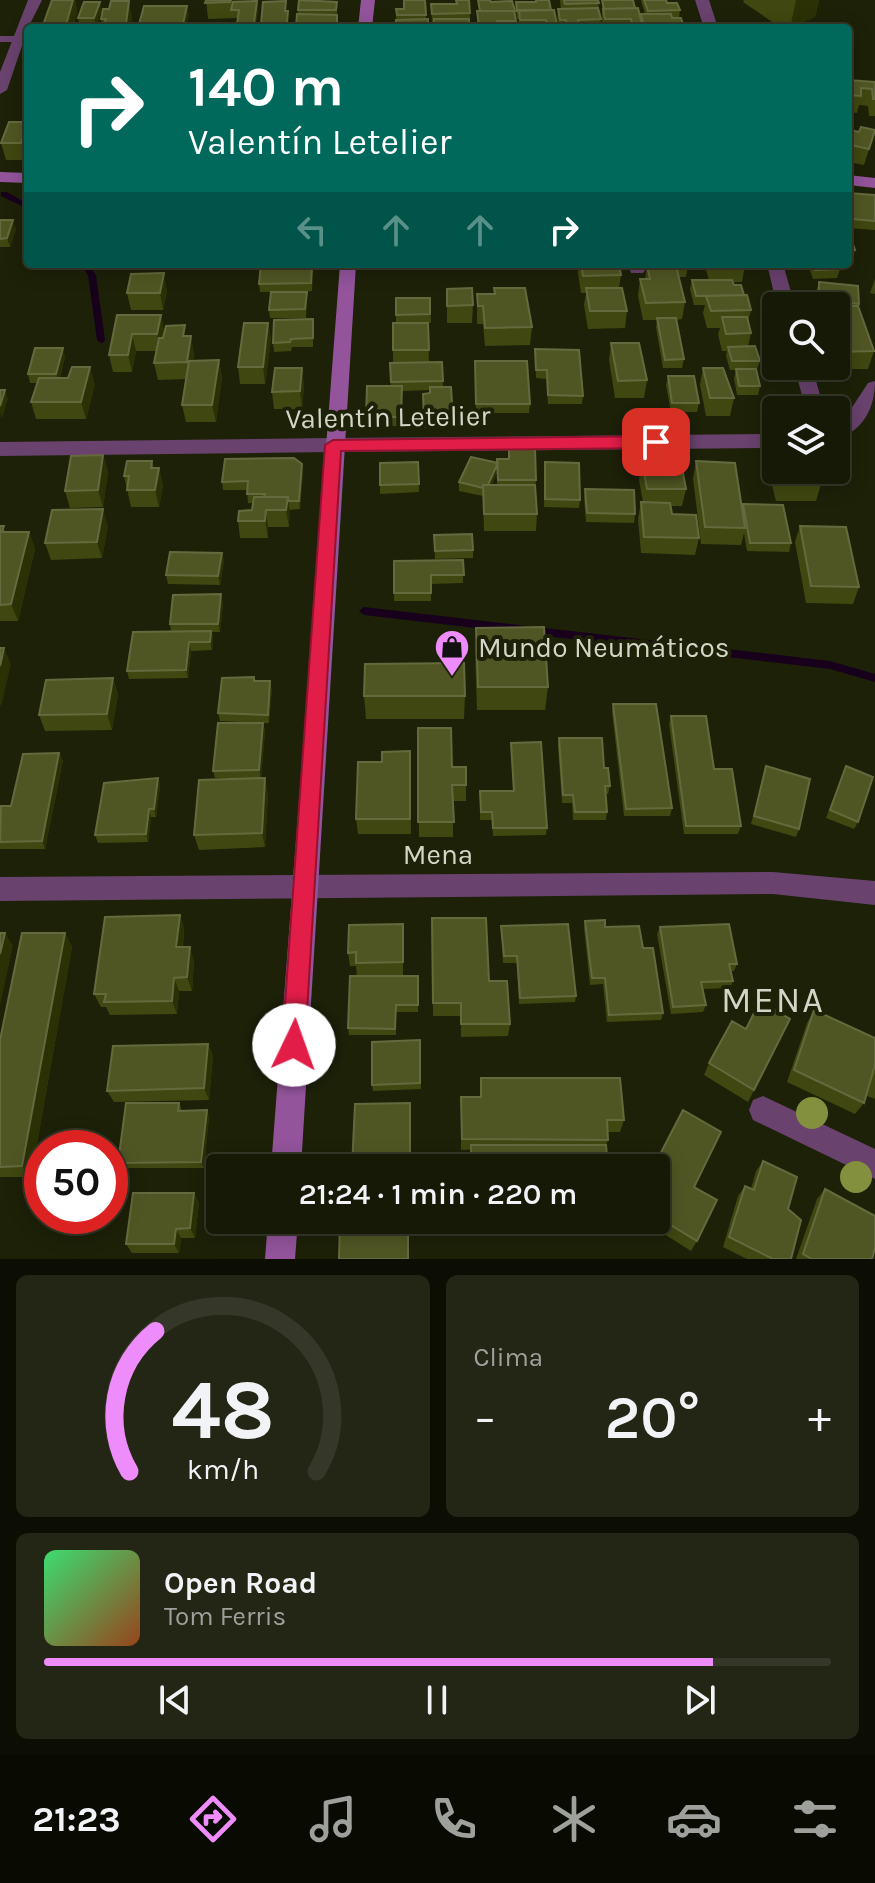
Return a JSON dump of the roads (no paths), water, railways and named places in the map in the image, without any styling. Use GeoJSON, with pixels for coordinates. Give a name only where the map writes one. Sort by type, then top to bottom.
{"type":"FeatureCollection","features":[{"type":"Feature","properties":{"kind":"main road"},"geometry":{"type":"LineString","coordinates":[[365,24],[368,0]]}},
{"type":"Feature","properties":{"kind":"main road"},"geometry":{"type":"LineString","coordinates":[[0,177],[24,178]]}},
{"type":"Feature","properties":{"kind":"main road"},"geometry":{"type":"LineString","coordinates":[[852,180],[875,183]]}},
{"type":"Feature","properties":{"kind":"main road"},"geometry":{"type":"LineString","coordinates":[[287,1154],[333,445],[348,268]]}},
{"type":"Feature","properties":{"kind":"main road"},"geometry":{"type":"LineString","coordinates":[[280,1259],[282,1234]]}},
{"type":"Feature","properties":{"kind":"street"},"geometry":{"type":"LineString","coordinates":[[26,24],[35,0]]}},
{"type":"Feature","properties":{"kind":"street"},"geometry":{"type":"LineString","coordinates":[[702,0],[710,24]]}},
{"type":"Feature","properties":{"kind":"street"},"geometry":{"type":"LineString","coordinates":[[0,90],[24,29]]}},
{"type":"Feature","properties":{"kind":"street"},"geometry":{"type":"LineString","coordinates":[[776,268],[782,292]]}},
{"type":"Feature","properties":{"kind":"street"},"geometry":{"type":"LineString","coordinates":[[850,423],[875,387]]}},
{"type":"Feature","properties":{"kind":"street","name":"Valentín Letelier"},"geometry":{"type":"LineString","coordinates":[[0,449],[762,441]]}},
{"type":"Feature","properties":{"kind":"street","name":"Mena"},"geometry":{"type":"LineString","coordinates":[[0,889],[773,883],[875,893]]}},
{"type":"Feature","properties":{"kind":"street"},"geometry":{"type":"LineString","coordinates":[[763,1110],[875,1164]]}},
{"type":"Feature","properties":{"kind":"lane"},"geometry":{"type":"LineString","coordinates":[[0,39],[20,39]]}},
{"type":"Feature","properties":{"kind":"waterway"},"geometry":{"type":"LineString","coordinates":[[4,194],[24,205]]}},
{"type":"Feature","properties":{"kind":"waterway"},"geometry":{"type":"LineString","coordinates":[[87,268],[92,275],[101,340]]}},
{"type":"Feature","properties":{"kind":"waterway"},"geometry":{"type":"LineString","coordinates":[[364,611],[830,665],[875,678]]}},
{"type":"Feature","properties":{"kind":"place","name":"Mundo Neumáticos"},"geometry":{"type":"Point","coordinates":[452,678]}},
{"type":"Feature","properties":{"kind":"district","name":"MENA"},"geometry":{"type":"Point","coordinates":[773,1000]}}]}
